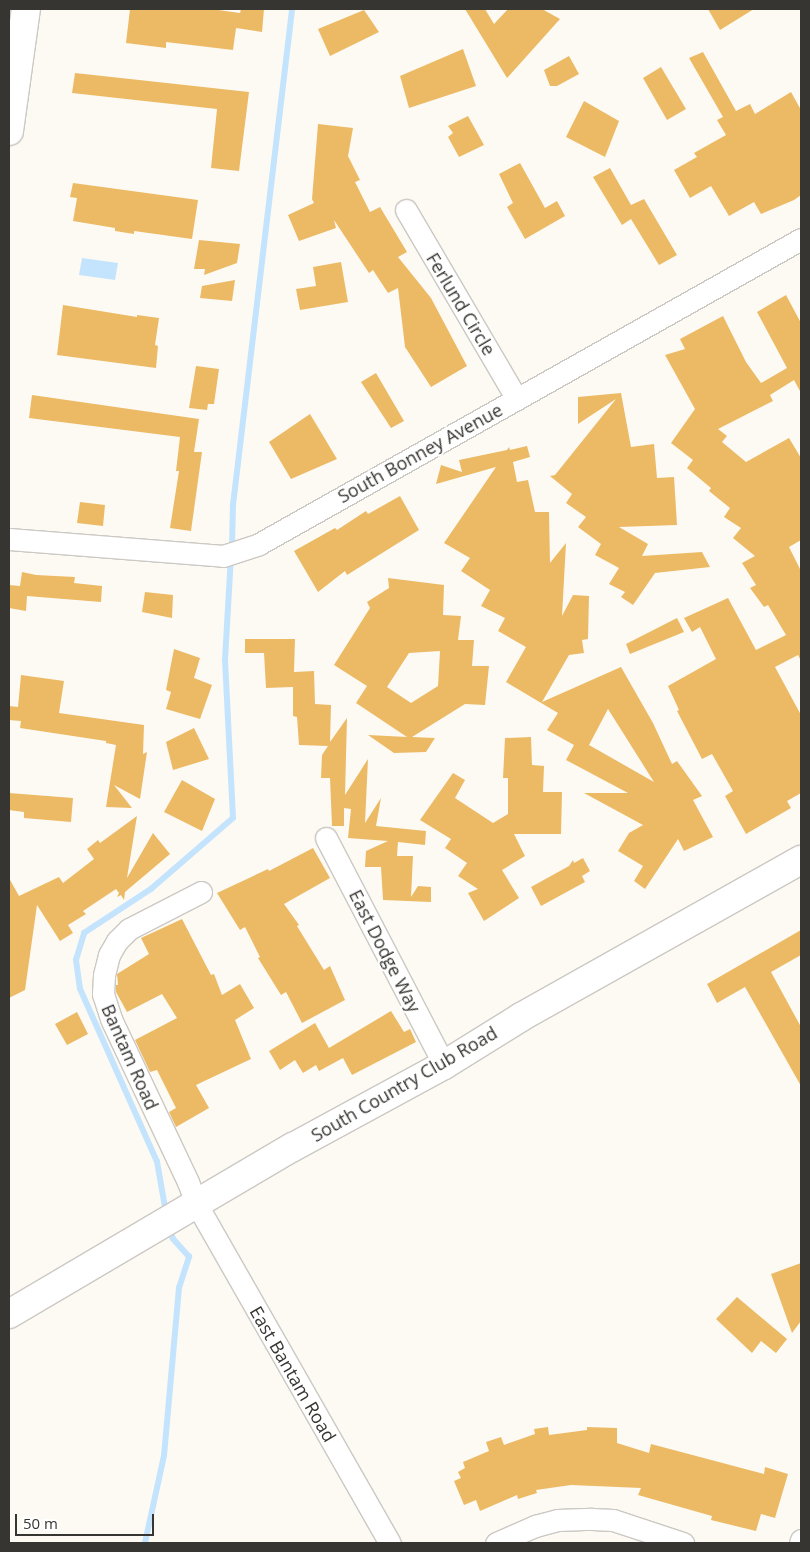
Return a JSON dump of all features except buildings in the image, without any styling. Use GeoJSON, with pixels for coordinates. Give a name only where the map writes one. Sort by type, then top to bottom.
{"type":"FeatureCollection","features":[{"type":"Feature","properties":{"kind":"street"},"geometry":{"type":"LineString","coordinates":[[9,131],[26,9]]}},
{"type":"Feature","properties":{"kind":"street","name":"Ferlund Circle"},"geometry":{"type":"LineString","coordinates":[[406,210],[517,398]]}},
{"type":"Feature","properties":{"kind":"street","name":"South Bonney Avenue"},"geometry":{"type":"LineString","coordinates":[[9,539],[223,556],[259,544],[801,239]]}},
{"type":"Feature","properties":{"kind":"street","name":"East Dodge Way"},"geometry":{"type":"LineString","coordinates":[[326,838],[444,1065]]}},
{"type":"Feature","properties":{"kind":"street","name":"South Country Club Road"},"geometry":{"type":"LineString","coordinates":[[9,1314],[293,1147],[444,1065],[529,1012],[801,860]]}},
{"type":"Feature","properties":{"kind":"street","name":"Bantam Road"},"geometry":{"type":"LineString","coordinates":[[196,1205],[188,1182],[111,1019],[103,994],[104,975],[109,955],[116,941],[129,929],[201,892]]}},
{"type":"Feature","properties":{"kind":"street","name":"East Bantam Road"},"geometry":{"type":"LineString","coordinates":[[196,1205],[390,1543]]}},
{"type":"Feature","properties":{"kind":"street"},"geometry":{"type":"LineString","coordinates":[[496,1543],[535,1526],[557,1520],[592,1519],[613,1520],[683,1543]]}},
{"type":"Feature","properties":{"kind":"water"},"geometry":{"type":"Polygon","coordinates":[[[82,258],[118,263],[115,280],[79,275],[82,258]]]}},
{"type":"Feature","properties":{"kind":"waterway"},"geometry":{"type":"LineString","coordinates":[[232,548],[233,505],[292,9]]}},
{"type":"Feature","properties":{"kind":"waterway"},"geometry":{"type":"LineString","coordinates":[[166,1213],[157,1162],[80,989],[76,960],[84,933],[151,889],[233,818],[225,660],[231,557]]}},
{"type":"Feature","properties":{"kind":"waterway"},"geometry":{"type":"LineString","coordinates":[[145,1543],[164,1456],[179,1288],[189,1257],[173,1239],[169,1229]]}}]}
